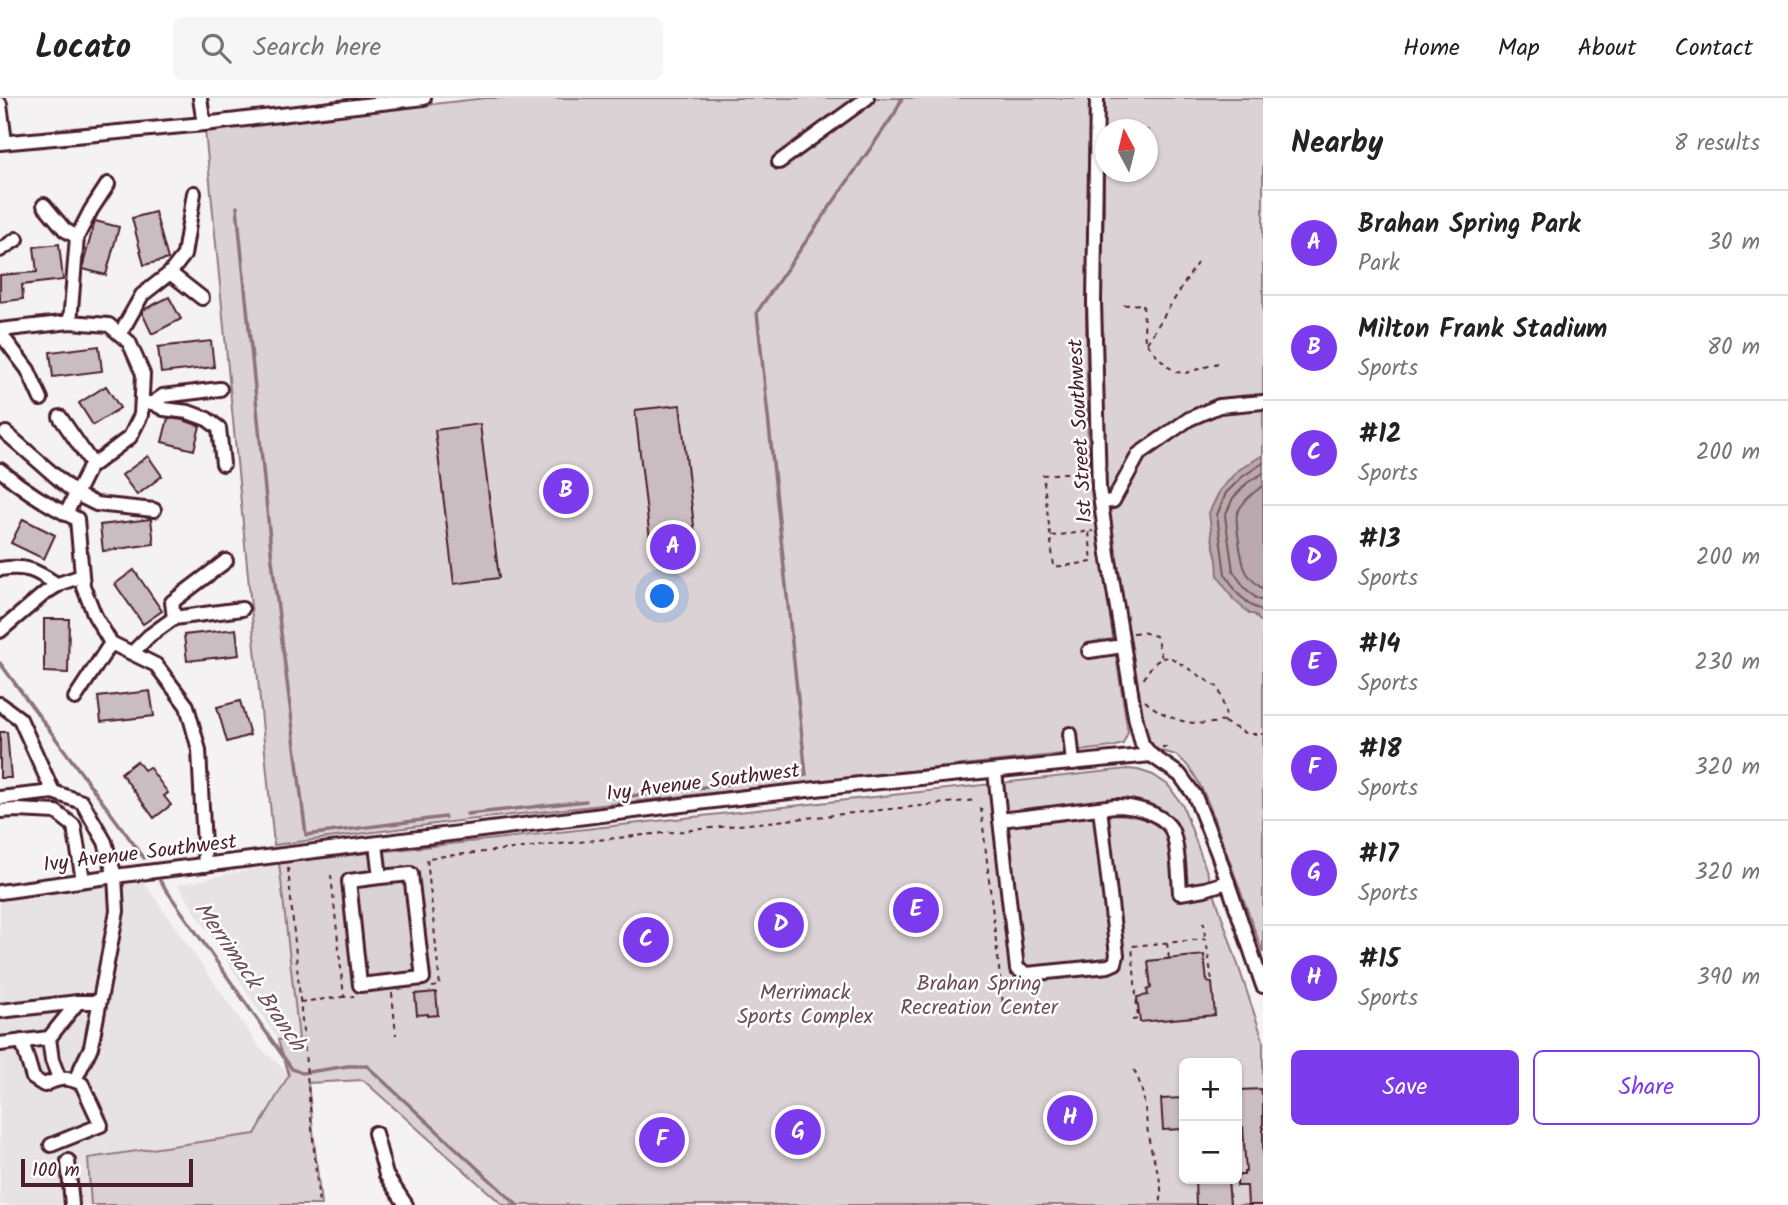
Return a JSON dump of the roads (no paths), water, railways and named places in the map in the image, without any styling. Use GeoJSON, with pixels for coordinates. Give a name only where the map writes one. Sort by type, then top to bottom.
{"type":"FeatureCollection","features":[{"type":"Feature","properties":{"kind":"street"},"geometry":{"type":"LineString","coordinates":[[200,98],[204,124]]}},
{"type":"Feature","properties":{"kind":"street"},"geometry":{"type":"LineString","coordinates":[[0,104],[2,143],[204,124],[424,98]]}},
{"type":"Feature","properties":{"kind":"street"},"geometry":{"type":"LineString","coordinates":[[779,162],[867,98]]}},
{"type":"Feature","properties":{"kind":"street","name":"1st Street Southwest"},"geometry":{"type":"LineString","coordinates":[[1097,98],[1094,302],[1101,502],[1135,716],[1142,744],[1151,755]]}},
{"type":"Feature","properties":{"kind":"street"},"geometry":{"type":"LineString","coordinates":[[70,322],[77,236],[108,184]]}},
{"type":"Feature","properties":{"kind":"street"},"geometry":{"type":"LineString","coordinates":[[120,334],[142,295],[170,273],[184,256],[194,193]]}},
{"type":"Feature","properties":{"kind":"street"},"geometry":{"type":"LineString","coordinates":[[44,205],[65,230],[77,236]]}},
{"type":"Feature","properties":{"kind":"street"},"geometry":{"type":"LineString","coordinates":[[0,250],[17,239]]}},
{"type":"Feature","properties":{"kind":"street"},"geometry":{"type":"LineString","coordinates":[[170,273],[202,298]]}},
{"type":"Feature","properties":{"kind":"street"},"geometry":{"type":"LineString","coordinates":[[41,399],[28,370],[0,332],[70,322],[109,325],[129,342],[143,374],[148,403]]}},
{"type":"Feature","properties":{"kind":"street"},"geometry":{"type":"LineString","coordinates":[[66,514],[89,468],[130,438],[148,403],[163,396],[220,389]]}},
{"type":"Feature","properties":{"kind":"street"},"geometry":{"type":"LineString","coordinates":[[1101,502],[1113,501],[1139,454],[1189,419],[1219,406],[1263,402]]}},
{"type":"Feature","properties":{"kind":"street"},"geometry":{"type":"LineString","coordinates":[[148,403],[164,409],[188,412],[207,419],[219,428],[223,464]]}},
{"type":"Feature","properties":{"kind":"street"},"geometry":{"type":"LineString","coordinates":[[61,417],[93,465]]}},
{"type":"Feature","properties":{"kind":"street"},"geometry":{"type":"LineString","coordinates":[[6,433],[76,494],[96,504],[154,510]]}},
{"type":"Feature","properties":{"kind":"street"},"geometry":{"type":"LineString","coordinates":[[0,470],[51,508],[77,519],[83,586],[95,616],[111,643],[156,665],[187,706],[199,750],[205,865]]}},
{"type":"Feature","properties":{"kind":"street"},"geometry":{"type":"LineString","coordinates":[[174,618],[173,602],[226,561]]}},
{"type":"Feature","properties":{"kind":"street"},"geometry":{"type":"LineString","coordinates":[[0,569],[18,567],[37,572],[58,585]]}},
{"type":"Feature","properties":{"kind":"street"},"geometry":{"type":"LineString","coordinates":[[0,631],[44,593],[82,576]]}},
{"type":"Feature","properties":{"kind":"street"},"geometry":{"type":"LineString","coordinates":[[132,653],[149,636],[174,618],[242,609]]}},
{"type":"Feature","properties":{"kind":"street"},"geometry":{"type":"LineString","coordinates":[[1089,651],[1122,640]]}},
{"type":"Feature","properties":{"kind":"street"},"geometry":{"type":"LineString","coordinates":[[75,698],[111,643]]}},
{"type":"Feature","properties":{"kind":"street"},"geometry":{"type":"LineString","coordinates":[[0,704],[20,719],[52,792]]}},
{"type":"Feature","properties":{"kind":"street"},"geometry":{"type":"LineString","coordinates":[[1070,734],[1073,763]]}},
{"type":"Feature","properties":{"kind":"street"},"geometry":{"type":"LineString","coordinates":[[1151,755],[1180,775],[1195,796],[1263,986]]}},
{"type":"Feature","properties":{"kind":"street","name":"Ivy Avenue Southwest"},"geometry":{"type":"LineString","coordinates":[[0,891],[820,788],[1151,755]]}},
{"type":"Feature","properties":{"kind":"street"},"geometry":{"type":"LineString","coordinates":[[995,771],[1017,969],[1021,973],[1108,966],[1118,958],[1101,808]]}},
{"type":"Feature","properties":{"kind":"street"},"geometry":{"type":"LineString","coordinates":[[0,798],[52,792],[82,802],[106,842],[115,876],[117,911],[91,1047],[75,1080]]}},
{"type":"Feature","properties":{"kind":"street"},"geometry":{"type":"LineString","coordinates":[[1000,820],[1130,806],[1145,810],[1170,827],[1175,838],[1180,892],[1205,889],[1228,882]]}},
{"type":"Feature","properties":{"kind":"street"},"geometry":{"type":"LineString","coordinates":[[0,811],[56,812],[74,826],[83,880]]}},
{"type":"Feature","properties":{"kind":"street"},"geometry":{"type":"LineString","coordinates":[[376,844],[380,877]]}},
{"type":"Feature","properties":{"kind":"street"},"geometry":{"type":"LineString","coordinates":[[411,874],[423,978],[360,985],[349,881],[380,877],[411,874]]}},
{"type":"Feature","properties":{"kind":"street"},"geometry":{"type":"LineString","coordinates":[[0,1044],[49,1038],[78,1002]]}},
{"type":"Feature","properties":{"kind":"street"},"geometry":{"type":"LineString","coordinates":[[0,1011],[99,1002]]}},
{"type":"Feature","properties":{"kind":"street"},"geometry":{"type":"LineString","coordinates":[[49,1038],[52,1060],[59,1078]]}},
{"type":"Feature","properties":{"kind":"street"},"geometry":{"type":"LineString","coordinates":[[23,1041],[33,1079],[44,1085],[59,1078],[75,1080],[82,1084],[101,1125],[51,1145]]}},
{"type":"Feature","properties":{"kind":"street"},"geometry":{"type":"LineString","coordinates":[[375,1133],[386,1175],[407,1205]]}},
{"type":"Feature","properties":{"kind":"street"},"geometry":{"type":"LineString","coordinates":[[68,1161],[72,1205]]}},
{"type":"Feature","properties":{"kind":"water"},"geometry":{"type":"Polygon","coordinates":[[[1263,455],[1263,622],[1233,599],[1218,576],[1209,513],[1220,490],[1237,471],[1263,455]]]}},
{"type":"Feature","properties":{"kind":"waterway"},"geometry":{"type":"LineString","coordinates":[[747,782],[806,775],[757,312],[895,113],[902,98]]}},
{"type":"Feature","properties":{"kind":"waterway"},"geometry":{"type":"LineString","coordinates":[[237,207],[272,560],[306,835],[445,817]]}},
{"type":"Feature","properties":{"kind":"waterway","name":"Merrimack Branch"},"geometry":{"type":"LineString","coordinates":[[0,663],[144,858]]}},
{"type":"Feature","properties":{"kind":"waterway"},"geometry":{"type":"LineString","coordinates":[[614,798],[729,784]]}},
{"type":"Feature","properties":{"kind":"waterway"},"geometry":{"type":"LineString","coordinates":[[467,814],[586,801]]}},
{"type":"Feature","properties":{"kind":"waterway","name":"Merrimack Branch"},"geometry":{"type":"LineString","coordinates":[[160,881],[292,1069],[302,1073],[367,1066],[517,1205]]}},
{"type":"Feature","properties":{"kind":"place","name":"Milton Frank Stadium"},"geometry":{"type":"Point","coordinates":[566,491]}},
{"type":"Feature","properties":{"kind":"place","name":"Brahan Spring Park"},"geometry":{"type":"Point","coordinates":[673,547]}},
{"type":"Feature","properties":{"kind":"place","name":"#14"},"geometry":{"type":"Point","coordinates":[916,910]}},
{"type":"Feature","properties":{"kind":"place","name":"#13"},"geometry":{"type":"Point","coordinates":[781,925]}},
{"type":"Feature","properties":{"kind":"place","name":"#12"},"geometry":{"type":"Point","coordinates":[646,940]}},
{"type":"Feature","properties":{"kind":"place","name":"#15"},"geometry":{"type":"Point","coordinates":[1070,1118]}},
{"type":"Feature","properties":{"kind":"place","name":"#17"},"geometry":{"type":"Point","coordinates":[798,1132]}},
{"type":"Feature","properties":{"kind":"place","name":"#18"},"geometry":{"type":"Point","coordinates":[662,1140]}},
{"type":"Feature","properties":{"kind":"park label","name":"Brahan Spring Recreation Center"},"geometry":{"type":"Point","coordinates":[979,996]}},
{"type":"Feature","properties":{"kind":"park label","name":"Merrimack Sports Complex"},"geometry":{"type":"Point","coordinates":[805,1005]}}]}
